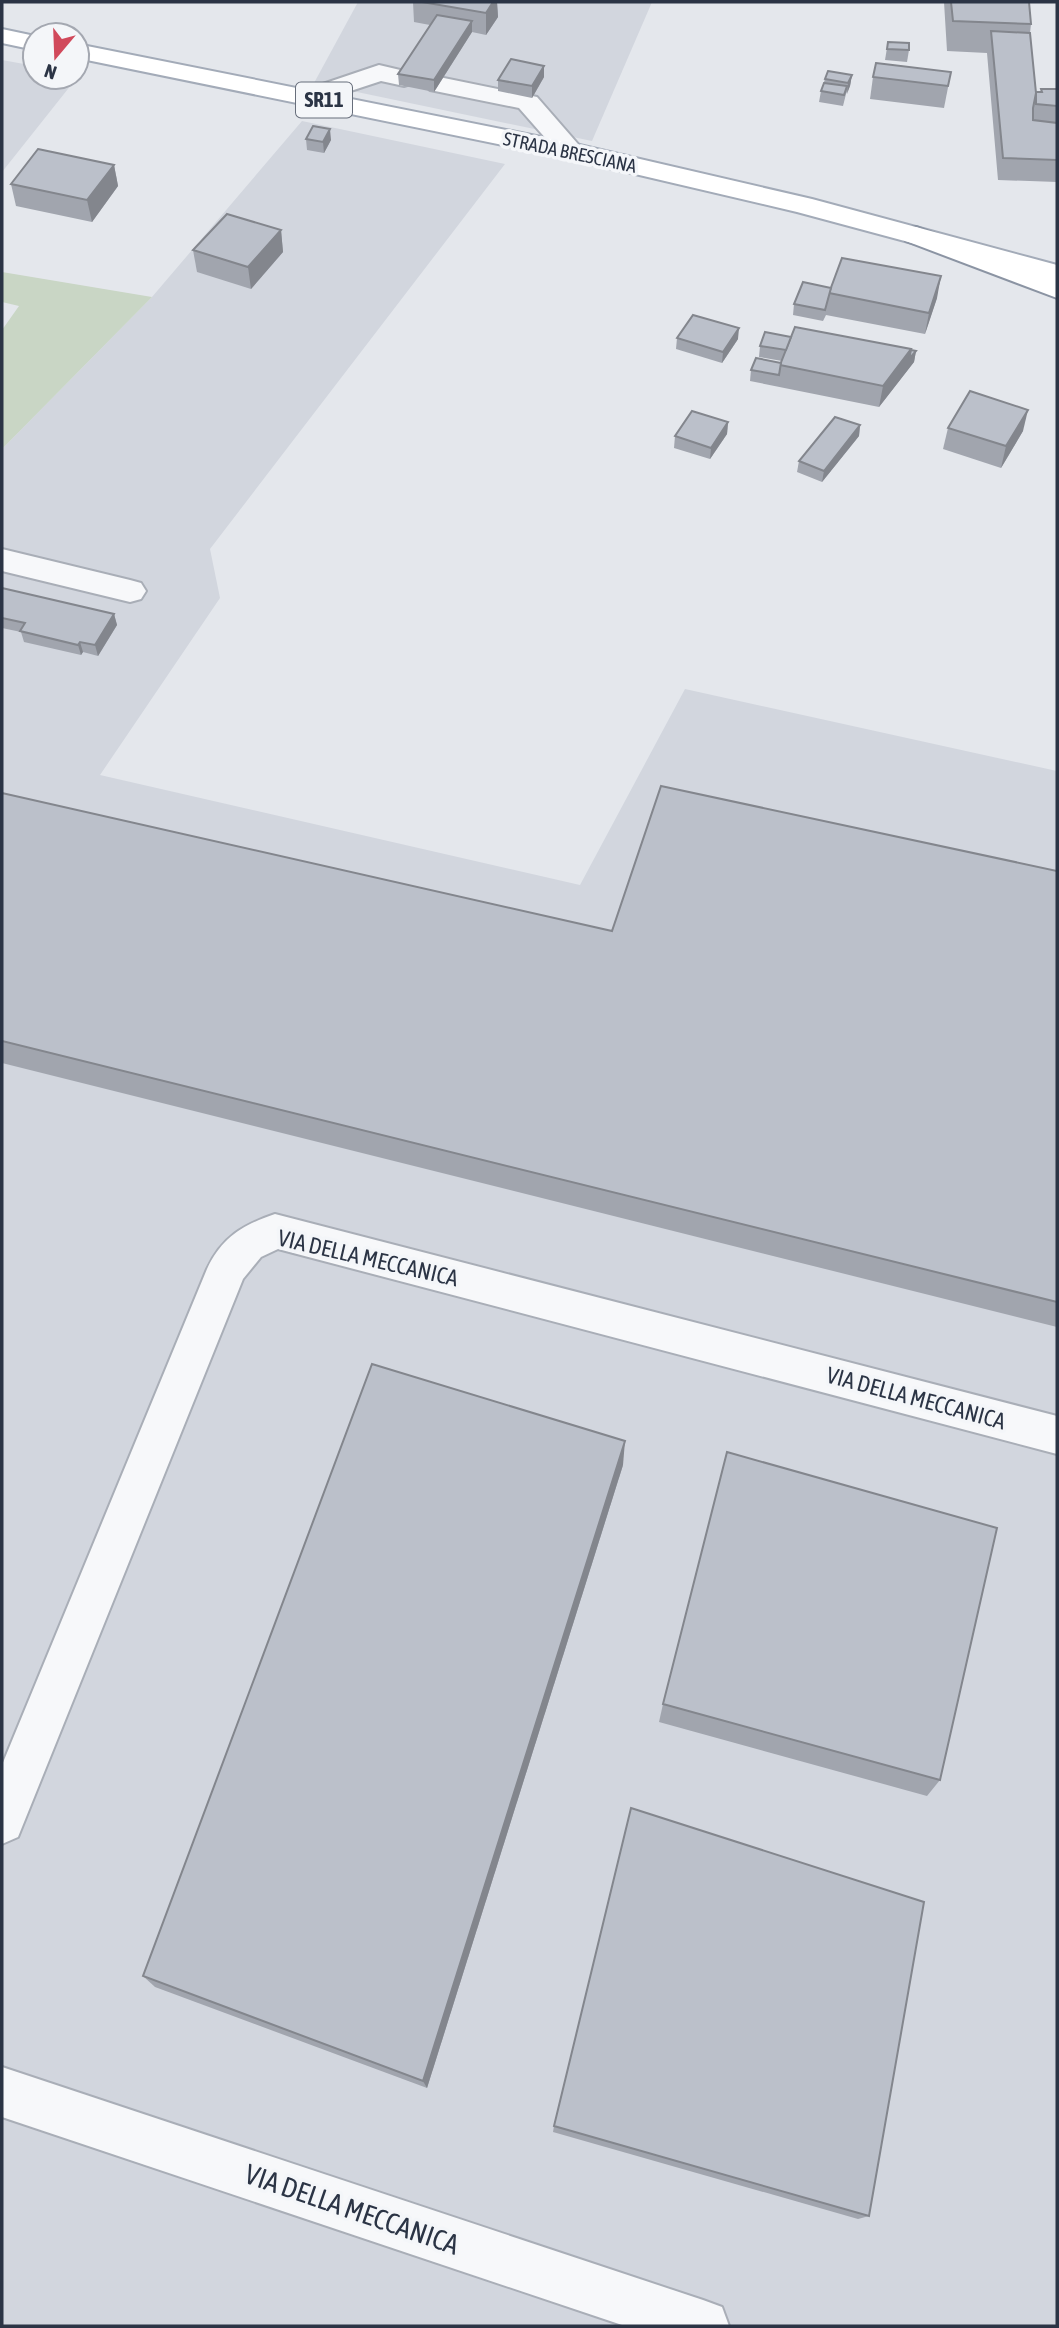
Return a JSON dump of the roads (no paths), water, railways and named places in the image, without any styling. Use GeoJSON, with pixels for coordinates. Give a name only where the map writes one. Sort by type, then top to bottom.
{"type":"FeatureCollection","features":[{"type":"Feature","properties":{"kind":"main road"},"geometry":{"type":"LineString","coordinates":[[2,36],[21,40]]}},
{"type":"Feature","properties":{"kind":"main road","name":"STRADA BRESCIANA"},"geometry":{"type":"LineString","coordinates":[[91,54],[571,151],[803,205],[1057,274]]}},
{"type":"Feature","properties":{"kind":"main road"},"geometry":{"type":"LineString","coordinates":[[916,235],[1057,289]]}},
{"type":"Feature","properties":{"kind":"street"},"geometry":{"type":"LineString","coordinates":[[308,97],[379,73],[404,78]]}},
{"type":"Feature","properties":{"kind":"street"},"geometry":{"type":"LineString","coordinates":[[439,85],[528,102],[571,151]]}},
{"type":"Feature","properties":{"kind":"street"},"geometry":{"type":"LineString","coordinates":[[2,560],[130,591]]}},
{"type":"Feature","properties":{"kind":"street","name":"VIA DELLA MECCANICA"},"geometry":{"type":"LineString","coordinates":[[2,1821],[227,1269],[247,1245],[275,1231],[1057,1435]]}},
{"type":"Feature","properties":{"kind":"street","name":"VIA DELLA MECCANICA"},"geometry":{"type":"LineString","coordinates":[[2,2092],[703,2326]]}}]}
